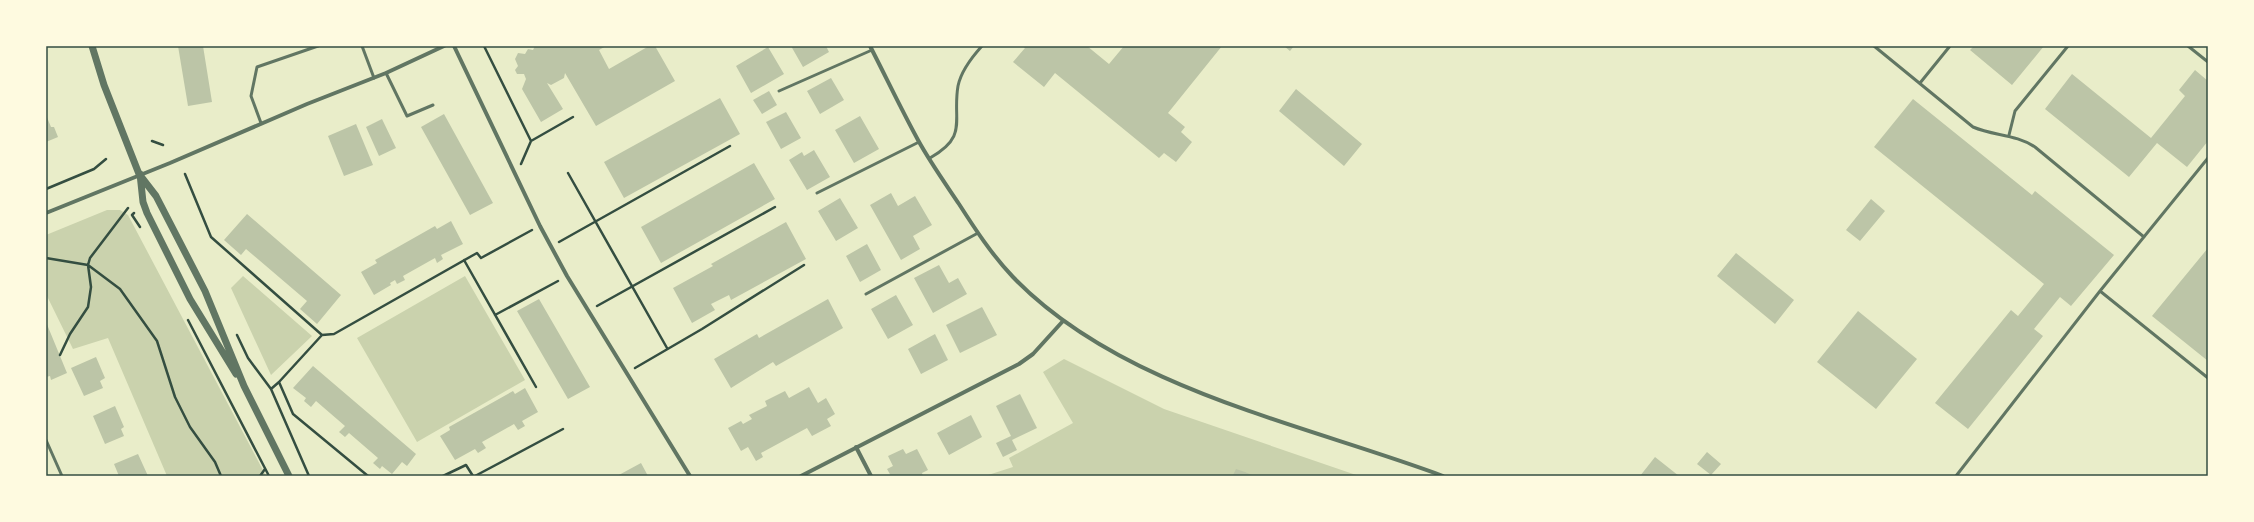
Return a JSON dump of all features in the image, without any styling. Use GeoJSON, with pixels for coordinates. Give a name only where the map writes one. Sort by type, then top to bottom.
{"type":"FeatureCollection","features":[{"type":"Feature","properties":{"kind":"street"},"geometry":{"type":"LineString","coordinates":[[92,46],[117,119],[140,174],[156,196],[205,291],[244,386],[289,476]]}},
{"type":"Feature","properties":{"kind":"street"},"geometry":{"type":"LineString","coordinates":[[46,212],[386,73],[444,46]]}},
{"type":"Feature","properties":{"kind":"street"},"geometry":{"type":"LineString","coordinates":[[454,46],[540,226],[567,276],[690,476]]}},
{"type":"Feature","properties":{"kind":"street"},"geometry":{"type":"LineString","coordinates":[[871,48],[919,142],[978,233],[1011,275],[1063,321],[1101,346],[1164,378],[1260,414],[1443,476]]}},
{"type":"Feature","properties":{"kind":"street"},"geometry":{"type":"LineString","coordinates":[[140,174],[143,202],[147,213],[190,299],[244,386]]}},
{"type":"Feature","properties":{"kind":"street"},"geometry":{"type":"LineString","coordinates":[[801,476],[856,446],[1018,364],[1033,354],[1063,321]]}},
{"type":"Feature","properties":{"kind":"street"},"geometry":{"type":"LineString","coordinates":[[856,446],[871,476]]}},
{"type":"Feature","properties":{"kind":"lane"},"geometry":{"type":"LineString","coordinates":[[261,123],[251,96],[257,67],[318,46]]}},
{"type":"Feature","properties":{"kind":"lane"},"geometry":{"type":"LineString","coordinates":[[362,46],[374,78]]}},
{"type":"Feature","properties":{"kind":"lane"},"geometry":{"type":"LineString","coordinates":[[930,158],[944,150],[953,139],[958,119],[958,85],[972,57],[982,46]]}},
{"type":"Feature","properties":{"kind":"lane"},"geometry":{"type":"LineString","coordinates":[[1920,83],[1950,46]]}},
{"type":"Feature","properties":{"kind":"lane"},"geometry":{"type":"LineString","coordinates":[[2009,135],[2015,111],[2068,46]]}},
{"type":"Feature","properties":{"kind":"lane"},"geometry":{"type":"LineString","coordinates":[[2188,46],[2208,62]]}},
{"type":"Feature","properties":{"kind":"lane"},"geometry":{"type":"LineString","coordinates":[[1876,47],[1973,127],[1987,133],[2009,135],[2026,141],[2035,147],[2144,238]]}},
{"type":"Feature","properties":{"kind":"lane"},"geometry":{"type":"LineString","coordinates":[[779,91],[871,48]]}},
{"type":"Feature","properties":{"kind":"lane"},"geometry":{"type":"LineString","coordinates":[[386,73],[407,116],[433,105]]}},
{"type":"Feature","properties":{"kind":"lane"},"geometry":{"type":"LineString","coordinates":[[817,194],[919,142]]}},
{"type":"Feature","properties":{"kind":"lane"},"geometry":{"type":"LineString","coordinates":[[1956,476],[2100,291],[2208,158]]}},
{"type":"Feature","properties":{"kind":"lane"},"geometry":{"type":"LineString","coordinates":[[2204,162],[2208,165]]}},
{"type":"Feature","properties":{"kind":"lane"},"geometry":{"type":"LineString","coordinates":[[866,294],[978,233]]}},
{"type":"Feature","properties":{"kind":"lane"},"geometry":{"type":"LineString","coordinates":[[2100,291],[2208,378]]}},
{"type":"Feature","properties":{"kind":"lane"},"geometry":{"type":"LineString","coordinates":[[46,440],[62,476]]}},
{"type":"Feature","properties":{"kind":"path"},"geometry":{"type":"LineString","coordinates":[[484,46],[531,141]]}},
{"type":"Feature","properties":{"kind":"path"},"geometry":{"type":"LineString","coordinates":[[514,170],[520,166],[531,141],[573,117]]}},
{"type":"Feature","properties":{"kind":"path"},"geometry":{"type":"LineString","coordinates":[[152,141],[162,145]]}},
{"type":"Feature","properties":{"kind":"path"},"geometry":{"type":"LineString","coordinates":[[551,246],[730,146]]}},
{"type":"Feature","properties":{"kind":"path"},"geometry":{"type":"LineString","coordinates":[[46,189],[94,169],[106,159]]}},
{"type":"Feature","properties":{"kind":"path"},"geometry":{"type":"LineString","coordinates":[[568,173],[668,348]]}},
{"type":"Feature","properties":{"kind":"path"},"geometry":{"type":"LineString","coordinates":[[185,174],[211,237],[322,335]]}},
{"type":"Feature","properties":{"kind":"path"},"geometry":{"type":"LineString","coordinates":[[588,311],[774,207]]}},
{"type":"Feature","properties":{"kind":"path"},"geometry":{"type":"LineString","coordinates":[[60,355],[70,334],[88,307],[91,287],[88,265],[90,258],[128,208]]}},
{"type":"Feature","properties":{"kind":"path"},"geometry":{"type":"LineString","coordinates":[[132,215],[143,234]]}},
{"type":"Feature","properties":{"kind":"path"},"geometry":{"type":"LineString","coordinates":[[271,389],[322,335],[334,334],[477,253],[481,258],[540,226]]}},
{"type":"Feature","properties":{"kind":"path"},"geometry":{"type":"LineString","coordinates":[[46,258],[88,265],[120,289],[156,341],[175,396],[190,427],[215,462],[221,476]]}},
{"type":"Feature","properties":{"kind":"path"},"geometry":{"type":"LineString","coordinates":[[464,260],[536,387]]}},
{"type":"Feature","properties":{"kind":"path"},"geometry":{"type":"LineString","coordinates":[[626,373],[702,329],[804,265]]}},
{"type":"Feature","properties":{"kind":"path"},"geometry":{"type":"LineString","coordinates":[[495,315],[567,276]]}},
{"type":"Feature","properties":{"kind":"path"},"geometry":{"type":"LineString","coordinates":[[186,317],[269,476]]}},
{"type":"Feature","properties":{"kind":"path"},"geometry":{"type":"LineString","coordinates":[[236,332],[248,358],[271,389],[309,476]]}},
{"type":"Feature","properties":{"kind":"path"},"geometry":{"type":"LineString","coordinates":[[279,382],[294,414],[368,476]]}},
{"type":"Feature","properties":{"kind":"path"},"geometry":{"type":"LineString","coordinates":[[443,476],[466,465],[474,476],[563,429]]}},
{"type":"Feature","properties":{"kind":"path"},"geometry":{"type":"LineString","coordinates":[[260,476],[265,469]]}},
{"type":"Feature","properties":{"kind":"green space"},"geometry":{"type":"Polygon","coordinates":[[[107,210],[120,210],[128,215],[266,476],[167,476],[108,338],[73,349],[46,294],[46,235],[107,210]]]}},
{"type":"Feature","properties":{"kind":"green space"},"geometry":{"type":"Polygon","coordinates":[[[243,276],[312,336],[271,375],[231,288],[243,276]]]}},
{"type":"Feature","properties":{"kind":"green space"},"geometry":{"type":"Polygon","coordinates":[[[465,276],[525,380],[417,442],[357,338],[465,276]]]}},
{"type":"Feature","properties":{"kind":"green space"},"geometry":{"type":"Polygon","coordinates":[[[1064,359],[1164,409],[1359,476],[985,476],[1013,467],[1009,458],[1073,423],[1043,372],[1064,359]]]}},
{"type":"Feature","properties":{"kind":"building"},"geometry":{"type":"Polygon","coordinates":[[[178,46],[203,46],[212,102],[188,106],[178,46]]]}},
{"type":"Feature","properties":{"kind":"building"},"geometry":{"type":"Polygon","coordinates":[[[535,46],[606,46],[599,50],[609,69],[649,46],[655,46],[675,81],[596,126],[565,73],[564,78],[551,85],[547,83],[563,109],[541,122],[522,89],[526,79],[524,74],[517,74],[515,70],[518,66],[515,59],[518,53],[525,54],[528,49],[533,50],[535,46]]]}},
{"type":"Feature","properties":{"kind":"building"},"geometry":{"type":"Polygon","coordinates":[[[791,46],[826,46],[829,52],[803,67],[791,46]]]}},
{"type":"Feature","properties":{"kind":"building"},"geometry":{"type":"Polygon","coordinates":[[[1022,46],[1087,46],[1109,64],[1124,46],[1222,46],[1168,113],[1185,127],[1181,132],[1192,142],[1176,162],[1164,153],[1159,158],[1055,73],[1044,87],[1013,62],[1025,48],[1022,46]]]}},
{"type":"Feature","properties":{"kind":"building"},"geometry":{"type":"Polygon","coordinates":[[[1284,46],[1294,46],[1290,51],[1284,46]]]}},
{"type":"Feature","properties":{"kind":"building"},"geometry":{"type":"Polygon","coordinates":[[[1974,46],[2044,46],[2012,85],[1970,50],[1974,46]]]}},
{"type":"Feature","properties":{"kind":"building"},"geometry":{"type":"Polygon","coordinates":[[[768,47],[784,74],[751,93],[736,66],[768,47]]]}},
{"type":"Feature","properties":{"kind":"building"},"geometry":{"type":"Polygon","coordinates":[[[2195,70],[2208,81],[2208,141],[2187,167],[2157,143],[2129,177],[2045,109],[2072,74],[2151,138],[2185,96],[2179,90],[2195,70]]]}},
{"type":"Feature","properties":{"kind":"building"},"geometry":{"type":"Polygon","coordinates":[[[831,78],[844,100],[820,114],[807,91],[831,78]]]}},
{"type":"Feature","properties":{"kind":"building"},"geometry":{"type":"Polygon","coordinates":[[[1296,89],[1362,144],[1344,166],[1279,111],[1296,89]]]}},
{"type":"Feature","properties":{"kind":"building"},"geometry":{"type":"Polygon","coordinates":[[[769,91],[777,105],[762,114],[753,100],[769,91]]]}},
{"type":"Feature","properties":{"kind":"building"},"geometry":{"type":"Polygon","coordinates":[[[720,98],[740,134],[624,198],[604,162],[720,98]]]}},
{"type":"Feature","properties":{"kind":"building"},"geometry":{"type":"Polygon","coordinates":[[[1913,99],[2032,195],[2035,191],[2114,255],[2071,306],[2060,297],[2034,329],[2043,336],[1968,429],[1935,403],[2011,310],[2018,316],[2044,284],[1874,147],[1913,99]]]}},
{"type":"Feature","properties":{"kind":"building"},"geometry":{"type":"Polygon","coordinates":[[[786,112],[801,138],[781,149],[766,122],[786,112]]]}},
{"type":"Feature","properties":{"kind":"building"},"geometry":{"type":"Polygon","coordinates":[[[444,114],[493,203],[470,215],[421,127],[444,114]]]}},
{"type":"Feature","properties":{"kind":"building"},"geometry":{"type":"Polygon","coordinates":[[[46,115],[51,127],[54,127],[58,137],[46,142],[46,115]]]}},
{"type":"Feature","properties":{"kind":"building"},"geometry":{"type":"Polygon","coordinates":[[[860,116],[879,149],[854,163],[835,130],[860,116]]]}},
{"type":"Feature","properties":{"kind":"building"},"geometry":{"type":"Polygon","coordinates":[[[382,119],[396,148],[379,156],[366,127],[382,119]]]}},
{"type":"Feature","properties":{"kind":"building"},"geometry":{"type":"Polygon","coordinates":[[[356,124],[373,165],[344,176],[328,136],[356,124]]]}},
{"type":"Feature","properties":{"kind":"building"},"geometry":{"type":"Polygon","coordinates":[[[814,150],[830,177],[807,190],[789,160],[802,152],[804,156],[814,150]]]}},
{"type":"Feature","properties":{"kind":"building"},"geometry":{"type":"Polygon","coordinates":[[[754,163],[775,199],[661,263],[641,227],[754,163]]]}},
{"type":"Feature","properties":{"kind":"building"},"geometry":{"type":"Polygon","coordinates":[[[891,193],[898,206],[915,196],[932,225],[913,236],[920,249],[901,260],[870,205],[891,193]]]}},
{"type":"Feature","properties":{"kind":"building"},"geometry":{"type":"Polygon","coordinates":[[[840,198],[858,228],[836,241],[818,211],[840,198]]]}},
{"type":"Feature","properties":{"kind":"building"},"geometry":{"type":"Polygon","coordinates":[[[1871,199],[1885,211],[1860,241],[1846,230],[1871,199]]]}},
{"type":"Feature","properties":{"kind":"building"},"geometry":{"type":"Polygon","coordinates":[[[247,214],[341,295],[317,324],[300,309],[307,301],[246,249],[241,255],[224,240],[247,214]]]}},
{"type":"Feature","properties":{"kind":"building"},"geometry":{"type":"Polygon","coordinates":[[[451,221],[463,244],[441,255],[443,259],[437,263],[435,258],[403,276],[405,280],[397,284],[395,280],[390,283],[391,285],[374,295],[361,272],[377,263],[375,260],[435,226],[437,229],[451,221]]]}},
{"type":"Feature","properties":{"kind":"building"},"geometry":{"type":"Polygon","coordinates":[[[786,222],[806,259],[731,300],[729,295],[711,304],[715,310],[692,323],[673,288],[713,266],[711,264],[786,222]]]}},
{"type":"Feature","properties":{"kind":"building"},"geometry":{"type":"Polygon","coordinates":[[[867,244],[881,270],[860,282],[846,256],[867,244]]]}},
{"type":"Feature","properties":{"kind":"building"},"geometry":{"type":"Polygon","coordinates":[[[2208,248],[2208,361],[2152,316],[2208,248]]]}},
{"type":"Feature","properties":{"kind":"building"},"geometry":{"type":"Polygon","coordinates":[[[1736,253],[1794,300],[1775,324],[1717,276],[1736,253]]]}},
{"type":"Feature","properties":{"kind":"building"},"geometry":{"type":"Polygon","coordinates":[[[939,265],[949,283],[958,278],[967,294],[933,313],[914,278],[939,265]]]}},
{"type":"Feature","properties":{"kind":"building"},"geometry":{"type":"Polygon","coordinates":[[[896,295],[913,325],[888,339],[871,309],[896,295]]]}},
{"type":"Feature","properties":{"kind":"building"},"geometry":{"type":"Polygon","coordinates":[[[539,299],[590,387],[568,399],[517,311],[539,299]]]}},
{"type":"Feature","properties":{"kind":"building"},"geometry":{"type":"Polygon","coordinates":[[[828,299],[843,328],[776,366],[773,362],[731,388],[714,359],[757,334],[759,338],[828,299]]]}},
{"type":"Feature","properties":{"kind":"building"},"geometry":{"type":"Polygon","coordinates":[[[982,307],[997,335],[960,353],[946,325],[982,307]]]}},
{"type":"Feature","properties":{"kind":"building"},"geometry":{"type":"Polygon","coordinates":[[[1858,311],[1917,359],[1876,409],[1817,362],[1858,311]]]}},
{"type":"Feature","properties":{"kind":"building"},"geometry":{"type":"Polygon","coordinates":[[[46,322],[67,373],[51,380],[50,376],[46,377],[46,322]]]}},
{"type":"Feature","properties":{"kind":"building"},"geometry":{"type":"Polygon","coordinates":[[[935,334],[948,360],[921,374],[908,349],[935,334]]]}},
{"type":"Feature","properties":{"kind":"building"},"geometry":{"type":"Polygon","coordinates":[[[96,357],[105,378],[100,381],[103,388],[84,396],[71,368],[96,357]]]}},
{"type":"Feature","properties":{"kind":"building"},"geometry":{"type":"Polygon","coordinates":[[[313,366],[416,454],[407,466],[402,462],[392,474],[382,466],[380,469],[373,463],[378,458],[349,433],[345,437],[339,432],[345,426],[316,401],[311,407],[304,401],[306,398],[293,388],[313,366]]]}},
{"type":"Feature","properties":{"kind":"building"},"geometry":{"type":"Polygon","coordinates":[[[809,387],[818,403],[826,398],[835,414],[827,419],[831,426],[812,436],[807,428],[761,453],[763,457],[756,461],[748,447],[741,451],[728,428],[741,421],[743,424],[752,419],[749,415],[767,406],[765,401],[785,391],[789,398],[809,387]]]}},
{"type":"Feature","properties":{"kind":"building"},"geometry":{"type":"Polygon","coordinates":[[[525,388],[538,412],[522,421],[525,426],[518,430],[514,424],[482,442],[486,448],[478,453],[475,449],[455,460],[440,436],[450,430],[449,427],[513,391],[515,394],[525,388]]]}},
{"type":"Feature","properties":{"kind":"building"},"geometry":{"type":"Polygon","coordinates":[[[1020,394],[1037,428],[1012,440],[1017,450],[1003,457],[996,443],[1011,436],[996,406],[1020,394]]]}},
{"type":"Feature","properties":{"kind":"building"},"geometry":{"type":"Polygon","coordinates":[[[115,406],[124,427],[121,429],[124,436],[105,444],[93,416],[115,406]]]}},
{"type":"Feature","properties":{"kind":"building"},"geometry":{"type":"Polygon","coordinates":[[[971,415],[982,437],[949,455],[937,433],[971,415]]]}},
{"type":"Feature","properties":{"kind":"building"},"geometry":{"type":"Polygon","coordinates":[[[903,449],[906,454],[917,449],[928,470],[922,473],[923,476],[891,476],[887,469],[893,466],[888,456],[903,449]]]}},
{"type":"Feature","properties":{"kind":"building"},"geometry":{"type":"Polygon","coordinates":[[[1707,452],[1721,464],[1711,475],[1697,464],[1707,452]]]}},
{"type":"Feature","properties":{"kind":"building"},"geometry":{"type":"Polygon","coordinates":[[[138,454],[148,476],[119,476],[114,464],[138,454]]]}},
{"type":"Feature","properties":{"kind":"building"},"geometry":{"type":"Polygon","coordinates":[[[1655,457],[1679,476],[1640,476],[1655,457]]]}},
{"type":"Feature","properties":{"kind":"building"},"geometry":{"type":"Polygon","coordinates":[[[641,463],[648,476],[617,476],[641,463]]]}},
{"type":"Feature","properties":{"kind":"building"},"geometry":{"type":"Polygon","coordinates":[[[1236,469],[1245,472],[1254,476],[1233,475],[1236,469]]]}}]}
